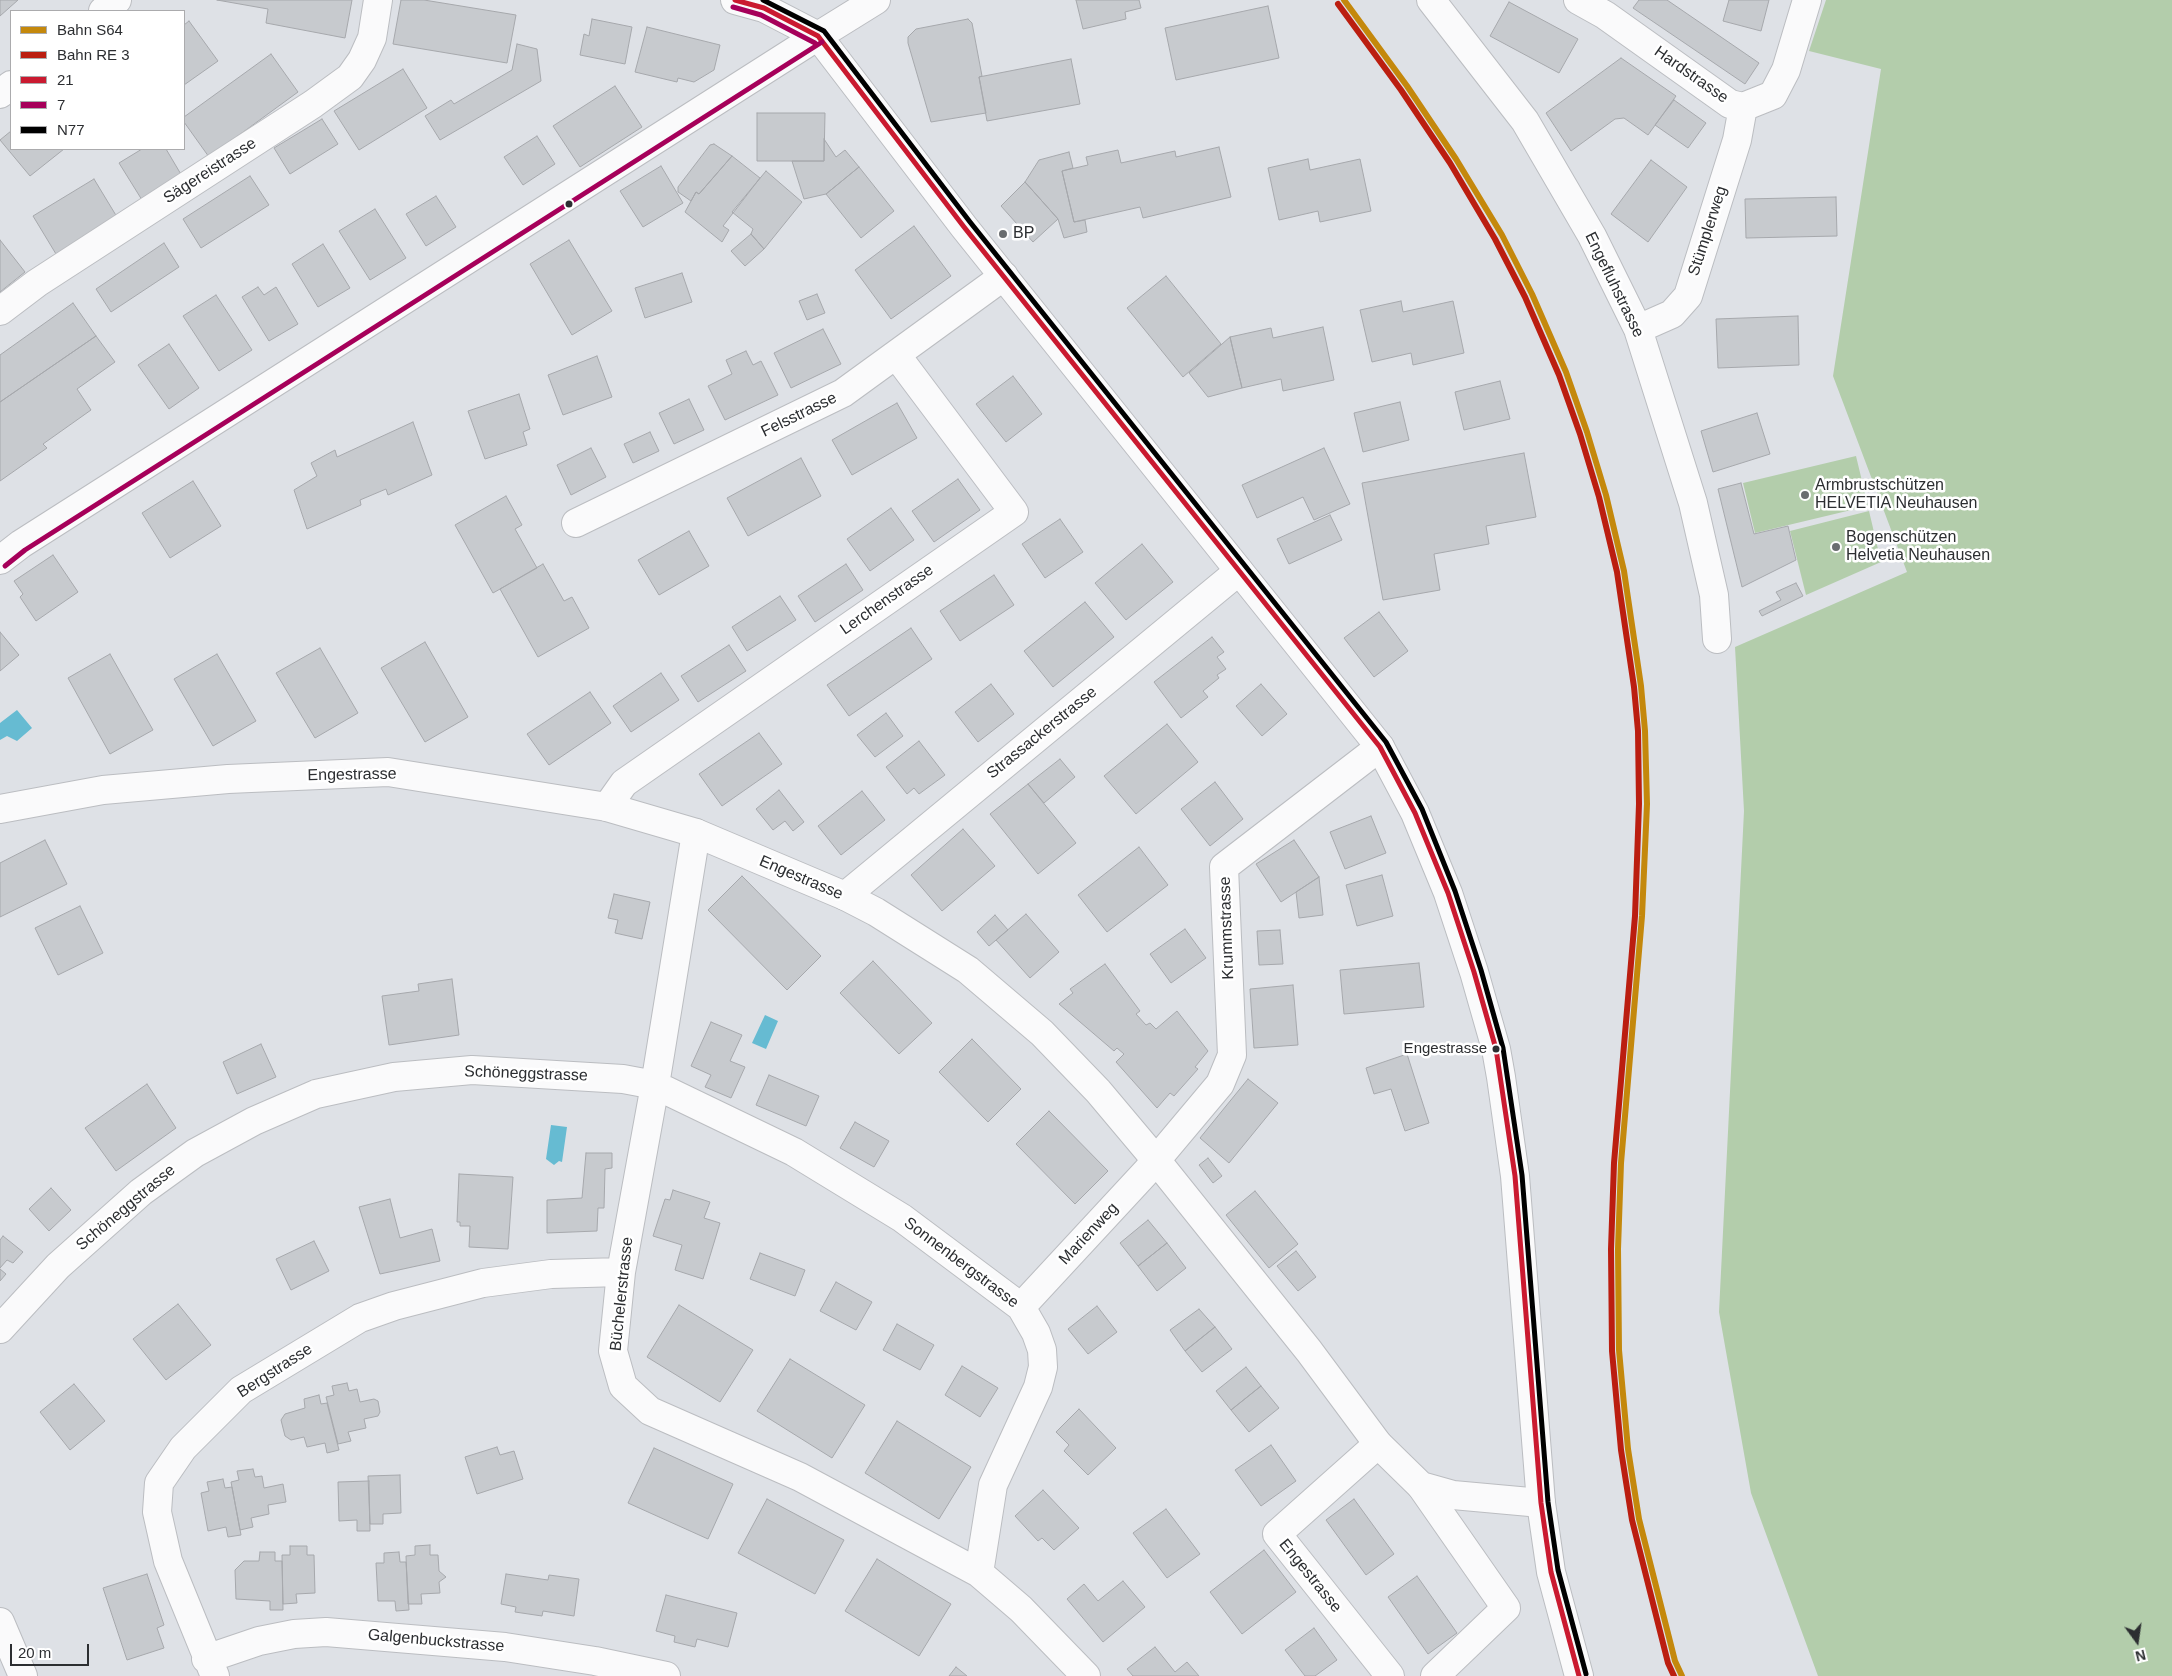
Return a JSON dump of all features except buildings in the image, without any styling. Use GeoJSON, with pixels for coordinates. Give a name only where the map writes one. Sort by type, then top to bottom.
{"type":"FeatureCollection","features":[{"type":"Feature","properties":{"kind":"street"},"geometry":{"type":"LineString","coordinates":[[104,10],[117,0]]}},
{"type":"Feature","properties":{"kind":"street","name":"Sägereistrasse"},"geometry":{"type":"LineString","coordinates":[[0,311],[37,283],[350,77],[372,38],[378,0]]}},
{"type":"Feature","properties":{"kind":"street"},"geometry":{"type":"LineString","coordinates":[[735,0],[764,8],[818,36],[1004,276],[1380,747],[1415,813],[1448,893],[1474,972],[1496,1049],[1515,1176],[1541,1502],[1551,1572],[1579,1676]]}},
{"type":"Feature","properties":{"kind":"street"},"geometry":{"type":"LineString","coordinates":[[0,560],[876,0]]}},
{"type":"Feature","properties":{"kind":"street","name":"Engefluhstrasse"},"geometry":{"type":"LineString","coordinates":[[1432,0],[1524,121],[1592,236],[1638,330],[1693,504],[1714,595],[1718,639]]}},
{"type":"Feature","properties":{"kind":"street","name":"Hardstrasse"},"geometry":{"type":"LineString","coordinates":[[1578,0],[1605,15],[1730,104],[1743,107],[1773,95],[1786,70],[1807,0]]}},
{"type":"Feature","properties":{"kind":"street"},"geometry":{"type":"LineString","coordinates":[[0,94],[10,86]]}},
{"type":"Feature","properties":{"kind":"street","name":"Stümplerweg"},"geometry":{"type":"LineString","coordinates":[[1638,330],[1672,314],[1688,296],[1737,140],[1743,107]]}},
{"type":"Feature","properties":{"kind":"street","name":"Felsstrasse"},"geometry":{"type":"LineString","coordinates":[[576,522],[843,393],[897,356],[1004,276]]}},
{"type":"Feature","properties":{"kind":"street","name":"Lerchenstrasse"},"geometry":{"type":"LineString","coordinates":[[607,807],[624,783],[1014,512],[897,356]]}},
{"type":"Feature","properties":{"kind":"street","name":"Strassackerstrasse"},"geometry":{"type":"LineString","coordinates":[[845,896],[1239,571]]}},
{"type":"Feature","properties":{"kind":"street","name":"Krummstrasse"},"geometry":{"type":"LineString","coordinates":[[1156,1160],[1220,1084],[1232,1055],[1224,867],[1380,747]]}},
{"type":"Feature","properties":{"kind":"street","name":"Engestrasse"},"geometry":{"type":"LineString","coordinates":[[0,809],[103,790],[228,779],[388,772],[607,807],[696,833],[845,896],[876,912],[968,970],[1042,1033],[1098,1091],[1156,1160],[1309,1351],[1378,1444],[1421,1486],[1506,1608],[1436,1676]]}},
{"type":"Feature","properties":{"kind":"street","name":"Büchelerstrasse"},"geometry":{"type":"LineString","coordinates":[[696,833],[655,1085],[621,1272],[613,1350],[623,1386],[650,1411],[800,1477],[979,1573]]}},
{"type":"Feature","properties":{"kind":"street","name":"Schöneggstrasse"},"geometry":{"type":"LineString","coordinates":[[0,1329],[58,1266],[140,1192],[195,1153],[254,1121],[316,1094],[394,1077],[472,1070],[623,1079],[655,1085]]}},
{"type":"Feature","properties":{"kind":"street","name":"Sonnenbergstrasse"},"geometry":{"type":"LineString","coordinates":[[655,1085],[794,1152],[902,1218],[1021,1307],[1036,1333],[1042,1350],[1043,1368],[1038,1387],[993,1485],[979,1573]]}},
{"type":"Feature","properties":{"kind":"street","name":"Marienweg"},"geometry":{"type":"LineString","coordinates":[[1021,1307],[1156,1160]]}},
{"type":"Feature","properties":{"kind":"street","name":"Bergstrasse"},"geometry":{"type":"LineString","coordinates":[[210,1667],[168,1561],[157,1512],[159,1483],[183,1448],[241,1390],[360,1318],[394,1306],[483,1283],[551,1274],[621,1272]]}},
{"type":"Feature","properties":{"kind":"street","name":"Engestrasse"},"geometry":{"type":"LineString","coordinates":[[1378,1444],[1277,1534],[1390,1676]]}},
{"type":"Feature","properties":{"kind":"street","name":"Engestrasse"},"geometry":{"type":"LineString","coordinates":[[1421,1486],[1453,1495],[1541,1502]]}},
{"type":"Feature","properties":{"kind":"street"},"geometry":{"type":"LineString","coordinates":[[979,1573],[1021,1609],[1086,1676]]}},
{"type":"Feature","properties":{"kind":"street"},"geometry":{"type":"LineString","coordinates":[[0,1622],[23,1676]]}},
{"type":"Feature","properties":{"kind":"street","name":"Galgenbuckstrasse"},"geometry":{"type":"LineString","coordinates":[[210,1667],[259,1640],[294,1634],[326,1632],[505,1646],[595,1661],[666,1676]]}},
{"type":"Feature","properties":{"kind":"green space"},"geometry":{"type":"Polygon","coordinates":[[[1826,0],[2172,0],[2172,1676],[1818,1676],[1751,1493],[1719,1312],[1744,811],[1735,647],[1907,572],[1833,376],[1881,69],[1809,51],[1826,0]]]}},
{"type":"Feature","properties":{"kind":"green space","name":"Armbrustschützen HELVETIA Neuhausen"},"geometry":{"type":"Polygon","coordinates":[[[1856,456],[1868,506],[1755,533],[1743,483],[1856,456]]]}},
{"type":"Feature","properties":{"kind":"green space","name":"Bogenschützen Helvetia Neuhausen"},"geometry":{"type":"Polygon","coordinates":[[[1869,511],[1881,562],[1806,595],[1790,531],[1869,511]]]}},
{"type":"Feature","properties":{"kind":"water"},"geometry":{"type":"Polygon","coordinates":[[[17,710],[32,728],[17,741],[7,736],[0,740],[0,723],[17,710]]]}},
{"type":"Feature","properties":{"kind":"water"},"geometry":{"type":"Polygon","coordinates":[[[765,1015],[778,1021],[766,1049],[752,1043],[765,1015]]]}},
{"type":"Feature","properties":{"kind":"water"},"geometry":{"type":"Polygon","coordinates":[[[551,1125],[567,1127],[562,1162],[559,1161],[554,1165],[546,1159],[551,1125]]]}},
{"type":"Feature","properties":{"kind":"rail line","name":"S64"},"geometry":{"type":"LineString","coordinates":[[1344,0],[1407,86],[1456,159],[1502,235],[1532,294],[1566,372],[1587,432],[1606,495],[1624,571],[1641,686],[1645,731],[1647,804],[1642,916],[1621,1163],[1618,1249],[1619,1350],[1628,1449],[1639,1519],[1675,1661],[1682,1676]]}},
{"type":"Feature","properties":{"kind":"transit line","name":"21"},"geometry":{"type":"LineString","coordinates":[[735,0],[764,8],[818,36],[964,227],[1380,747],[1415,813],[1448,893],[1474,972],[1496,1049],[1515,1176],[1541,1503],[1551,1572],[1579,1676]]}},
{"type":"Feature","properties":{"kind":"transit line","name":"N77"},"geometry":{"type":"LineString","coordinates":[[763,0],[824,31],[970,222],[1386,742],[1422,809],[1455,891],[1481,970],[1503,1048],[1522,1175],[1548,1502],[1558,1570],[1586,1674]]}},
{"type":"Feature","properties":{"kind":"transit line"},"geometry":{"type":"LineString","coordinates":[[1338,4],[1401,90],[1450,163],[1495,239],[1525,297],[1559,375],[1580,434],[1599,497],[1617,572],[1634,687],[1638,731],[1639,804],[1635,916],[1614,1163],[1611,1249],[1612,1351],[1621,1450],[1632,1520],[1668,1663],[1674,1676]]}},
{"type":"Feature","properties":{"kind":"transit line","name":"7"},"geometry":{"type":"LineString","coordinates":[[733,7],[761,15],[815,43]]}},
{"type":"Feature","properties":{"kind":"transit line","name":"7"},"geometry":{"type":"LineString","coordinates":[[5,566],[25,550],[822,42]]}},
{"type":"Feature","properties":{"kind":"place","name":"BP"},"geometry":{"type":"Point","coordinates":[1003,234]}},
{"type":"Feature","properties":{"kind":"place","name":"Armbrustschützen HELVETIA Neuhausen"},"geometry":{"type":"Point","coordinates":[1805,495]}},
{"type":"Feature","properties":{"kind":"place","name":"Bogenschützen Helvetia Neuhausen"},"geometry":{"type":"Point","coordinates":[1836,547]}},
{"type":"Feature","properties":{"kind":"place","name":"Engestrasse"},"geometry":{"type":"Point","coordinates":[1496,1049]}}]}
